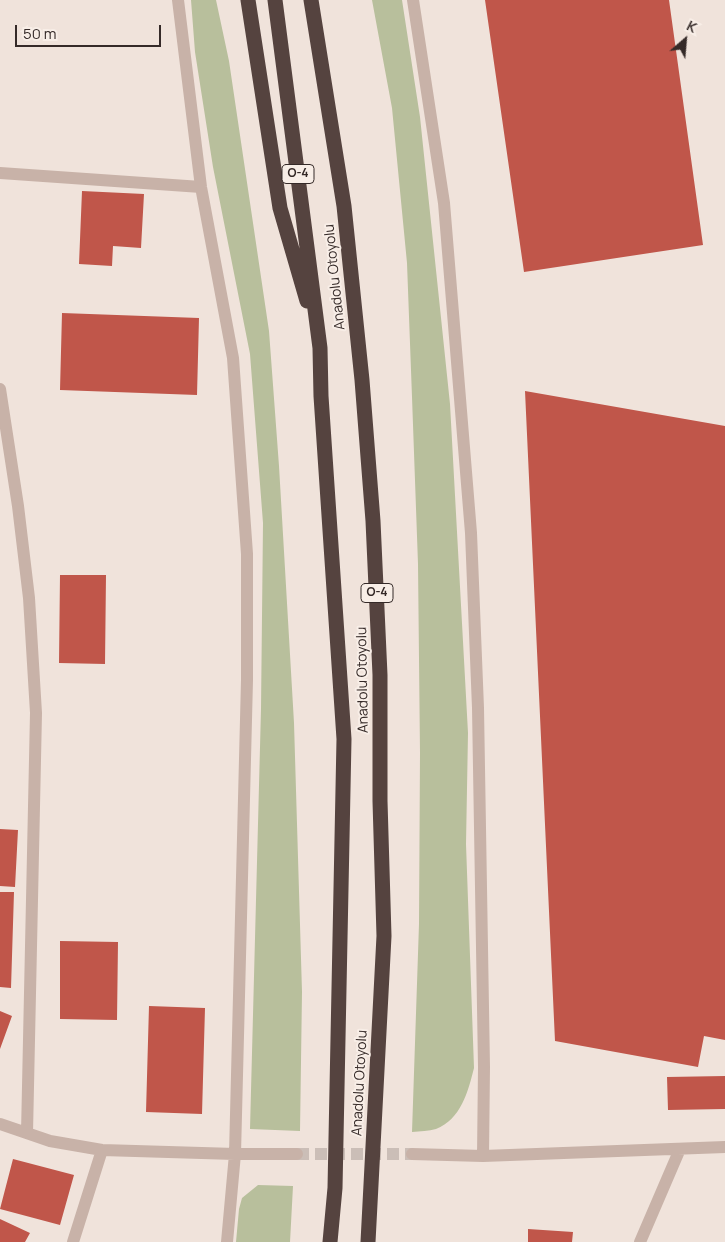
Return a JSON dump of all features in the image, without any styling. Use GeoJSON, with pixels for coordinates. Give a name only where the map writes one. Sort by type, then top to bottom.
{"type":"FeatureCollection","features":[{"type":"Feature","properties":{"kind":"highway"},"geometry":{"type":"LineString","coordinates":[[248,0],[280,208],[320,348]]}},
{"type":"Feature","properties":{"kind":"highway","name":"Anadolu Otoyolu"},"geometry":{"type":"LineString","coordinates":[[275,0],[320,348],[344,739],[335,1188],[330,1242]]}},
{"type":"Feature","properties":{"kind":"highway","name":"Anadolu Otoyolu"},"geometry":{"type":"LineString","coordinates":[[310,0],[346,226],[362,380],[373,521],[379,646],[380,801],[384,936],[368,1242]]}},
{"type":"Feature","properties":{"kind":"street"},"geometry":{"type":"LineString","coordinates":[[178,0],[201,186],[233,358],[247,554],[247,680],[235,1154],[227,1242]]}},
{"type":"Feature","properties":{"kind":"street"},"geometry":{"type":"LineString","coordinates":[[413,0],[444,204],[471,533],[478,708],[484,1067],[483,1156]]}},
{"type":"Feature","properties":{"kind":"street"},"geometry":{"type":"LineString","coordinates":[[0,173],[201,186]]}},
{"type":"Feature","properties":{"kind":"street"},"geometry":{"type":"LineString","coordinates":[[0,389],[18,506],[29,598],[36,713],[27,1134]]}},
{"type":"Feature","properties":{"kind":"street"},"geometry":{"type":"LineString","coordinates":[[1,1125],[76,1147],[102,1150],[297,1154]]}},
{"type":"Feature","properties":{"kind":"street"},"geometry":{"type":"LineString","coordinates":[[412,1154],[483,1156],[725,1147]]}},
{"type":"Feature","properties":{"kind":"street"},"geometry":{"type":"LineString","coordinates":[[640,1242],[680,1149]]}},
{"type":"Feature","properties":{"kind":"street"},"geometry":{"type":"LineString","coordinates":[[73,1242],[102,1150]]}},
{"type":"Feature","properties":{"kind":"green space"},"geometry":{"type":"Polygon","coordinates":[[[191,0],[216,0],[229,61],[269,331],[294,723],[302,992],[300,1131],[250,1129],[261,709],[263,523],[250,354],[213,167],[195,52],[191,0]]]}},
{"type":"Feature","properties":{"kind":"green space"},"geometry":{"type":"Polygon","coordinates":[[[372,0],[402,0],[420,117],[450,404],[468,733],[466,844],[474,1068],[466,1095],[452,1119],[436,1129],[412,1132],[419,924],[418,564],[407,263],[392,108],[372,0]]]}},
{"type":"Feature","properties":{"kind":"green space"},"geometry":{"type":"Polygon","coordinates":[[[258,1185],[293,1186],[290,1242],[236,1242],[242,1198],[258,1185]]]}},
{"type":"Feature","properties":{"kind":"building"},"geometry":{"type":"Polygon","coordinates":[[[485,0],[669,0],[703,245],[524,272],[485,0]]]}},
{"type":"Feature","properties":{"kind":"building"},"geometry":{"type":"Polygon","coordinates":[[[82,191],[144,194],[141,248],[113,246],[112,266],[79,264],[82,191]]]}},
{"type":"Feature","properties":{"kind":"building"},"geometry":{"type":"Polygon","coordinates":[[[62,313],[199,318],[197,395],[60,390],[62,313]]]}},
{"type":"Feature","properties":{"kind":"building"},"geometry":{"type":"Polygon","coordinates":[[[525,391],[725,426],[725,1040],[704,1036],[698,1067],[555,1041],[525,391]]]}},
{"type":"Feature","properties":{"kind":"building"},"geometry":{"type":"Polygon","coordinates":[[[60,575],[106,575],[105,664],[59,663],[60,575]]]}},
{"type":"Feature","properties":{"kind":"building"},"geometry":{"type":"Polygon","coordinates":[[[0,829],[18,830],[15,887],[0,886],[0,829]]]}},
{"type":"Feature","properties":{"kind":"building"},"geometry":{"type":"Polygon","coordinates":[[[0,892],[14,892],[11,988],[0,987],[0,892]]]}},
{"type":"Feature","properties":{"kind":"building"},"geometry":{"type":"Polygon","coordinates":[[[60,941],[118,942],[117,1020],[60,1019],[60,941]]]}},
{"type":"Feature","properties":{"kind":"building"},"geometry":{"type":"Polygon","coordinates":[[[149,1006],[205,1008],[202,1114],[146,1112],[149,1006]]]}},
{"type":"Feature","properties":{"kind":"building"},"geometry":{"type":"Polygon","coordinates":[[[0,1011],[12,1016],[0,1049],[0,1011]]]}},
{"type":"Feature","properties":{"kind":"building"},"geometry":{"type":"Polygon","coordinates":[[[725,1076],[725,1109],[668,1110],[667,1077],[725,1076]]]}},
{"type":"Feature","properties":{"kind":"building"},"geometry":{"type":"Polygon","coordinates":[[[13,1159],[74,1175],[60,1225],[0,1209],[13,1159]]]}},
{"type":"Feature","properties":{"kind":"building"},"geometry":{"type":"Polygon","coordinates":[[[0,1219],[30,1233],[25,1242],[0,1242],[0,1219]]]}},
{"type":"Feature","properties":{"kind":"building"},"geometry":{"type":"Polygon","coordinates":[[[528,1229],[573,1232],[572,1242],[528,1242],[528,1229]]]}},
{"type":"Feature","properties":{"kind":"tunnel"},"geometry":{"type":"LineString","coordinates":[[297,1154],[412,1154]]}}]}
